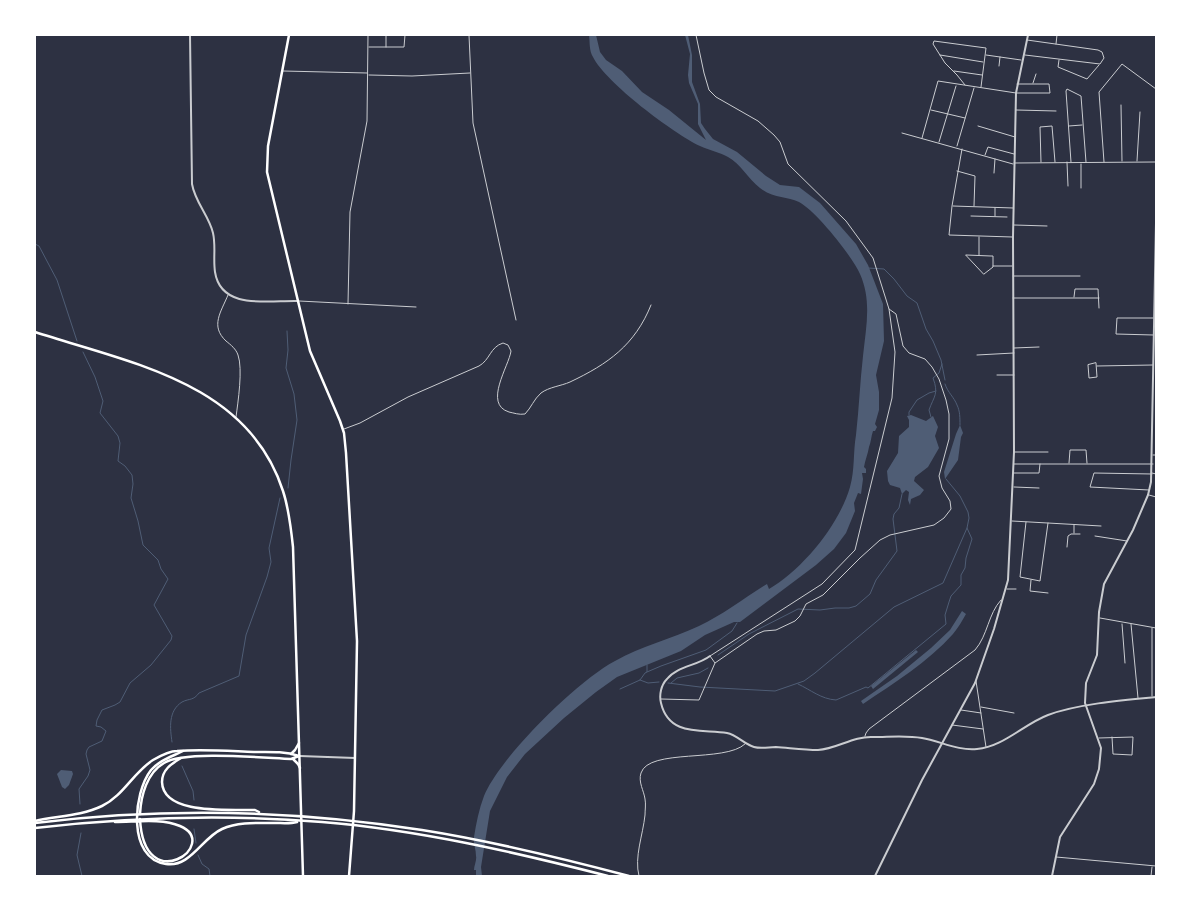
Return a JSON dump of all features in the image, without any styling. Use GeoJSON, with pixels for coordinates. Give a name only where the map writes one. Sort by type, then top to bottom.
{"type":"FeatureCollection","features":[{"type":"Feature","properties":{"kind":"main road"},"geometry":{"type":"LineString","coordinates":[[289,35],[268,146],[267,172],[311,358],[343,430],[348,469],[357,641],[354,811],[349,876]]}},
{"type":"Feature","properties":{"kind":"main road"},"geometry":{"type":"LineString","coordinates":[[35,332],[151,370],[182,382],[210,397],[236,417],[251,433],[272,464],[284,491],[289,515],[295,570],[303,876]]}},
{"type":"Feature","properties":{"kind":"main road"},"geometry":{"type":"LineString","coordinates":[[291,754],[299,743]]}},
{"type":"Feature","properties":{"kind":"main road"},"geometry":{"type":"LineString","coordinates":[[183,751],[166,758],[152,769],[142,785],[139,803],[141,842],[147,854],[157,862],[170,865],[185,860],[208,837],[226,828],[250,824],[295,823],[299,821]]}},
{"type":"Feature","properties":{"kind":"main road"},"geometry":{"type":"LineString","coordinates":[[35,822],[85,812],[102,806],[120,793],[153,760],[172,752],[291,754],[299,756]]}},
{"type":"Feature","properties":{"kind":"main road"},"geometry":{"type":"LineString","coordinates":[[139,803],[146,784],[156,769],[171,759],[226,756],[291,759],[299,756]]}},
{"type":"Feature","properties":{"kind":"main road"},"geometry":{"type":"LineString","coordinates":[[182,758],[170,765],[162,778],[164,791],[173,801],[188,806],[255,810],[262,813]]}},
{"type":"Feature","properties":{"kind":"main road"},"geometry":{"type":"LineString","coordinates":[[291,759],[300,768]]}},
{"type":"Feature","properties":{"kind":"main road"},"geometry":{"type":"LineString","coordinates":[[35,822],[142,814],[200,812],[262,813],[360,822],[448,835],[508,846],[629,876]]}},
{"type":"Feature","properties":{"kind":"main road"},"geometry":{"type":"LineString","coordinates":[[35,828],[91,822],[200,818],[299,821],[361,826],[506,851],[608,876]]}},
{"type":"Feature","properties":{"kind":"main road"},"geometry":{"type":"LineString","coordinates":[[91,822],[151,822],[178,825],[185,828],[190,835],[192,843],[190,850],[186,856],[175,861],[166,861],[158,858],[151,853],[146,845],[139,825]]}},
{"type":"Feature","properties":{"kind":"street"},"geometry":{"type":"LineString","coordinates":[[190,35],[192,184],[196,199],[212,230],[217,278],[220,286],[228,294],[244,301],[298,301],[416,307]]}},
{"type":"Feature","properties":{"kind":"street"},"geometry":{"type":"LineString","coordinates":[[348,304],[349,215],[367,124],[368,35]]}},
{"type":"Feature","properties":{"kind":"street"},"geometry":{"type":"LineString","coordinates":[[386,35],[386,47]]}},
{"type":"Feature","properties":{"kind":"street"},"geometry":{"type":"LineString","coordinates":[[368,47],[404,47],[404,35]]}},
{"type":"Feature","properties":{"kind":"street"},"geometry":{"type":"LineString","coordinates":[[469,35],[474,128],[516,320]]}},
{"type":"Feature","properties":{"kind":"street"},"geometry":{"type":"LineString","coordinates":[[696,35],[705,80],[712,94],[758,121],[774,135],[780,142],[788,164],[846,222],[870,254],[876,265],[889,309],[895,352],[893,389],[856,547],[822,584],[700,663],[672,674],[664,683],[660,699],[664,712],[676,726],[694,731],[727,733],[746,744],[759,748],[818,750],[832,748],[865,736],[917,737],[967,749],[986,748],[1046,716],[1064,710],[1156,696]]}},
{"type":"Feature","properties":{"kind":"street"},"geometry":{"type":"LineString","coordinates":[[875,876],[941,743],[976,681],[1004,598],[1009,572],[1014,464],[1012,237],[1015,110],[1017,84],[1028,35]]}},
{"type":"Feature","properties":{"kind":"street"},"geometry":{"type":"LineString","coordinates":[[1056,44],[1057,35]]}},
{"type":"Feature","properties":{"kind":"street"},"geometry":{"type":"LineString","coordinates":[[1027,40],[1100,50],[1104,56],[1100,64],[1087,79],[1058,67],[1059,60]]}},
{"type":"Feature","properties":{"kind":"street"},"geometry":{"type":"LineString","coordinates":[[965,86],[938,55],[933,44],[934,41],[985,47],[981,88]]}},
{"type":"Feature","properties":{"kind":"street"},"geometry":{"type":"LineString","coordinates":[[938,55],[984,62]]}},
{"type":"Feature","properties":{"kind":"street"},"geometry":{"type":"LineString","coordinates":[[985,55],[1023,60]]}},
{"type":"Feature","properties":{"kind":"street"},"geometry":{"type":"LineString","coordinates":[[1024,55],[1100,64]]}},
{"type":"Feature","properties":{"kind":"street"},"geometry":{"type":"LineString","coordinates":[[999,66],[1000,57]]}},
{"type":"Feature","properties":{"kind":"street"},"geometry":{"type":"LineString","coordinates":[[1104,162],[1099,92],[1122,64],[1156,89]]}},
{"type":"Feature","properties":{"kind":"street"},"geometry":{"type":"LineString","coordinates":[[952,70],[983,75]]}},
{"type":"Feature","properties":{"kind":"street"},"geometry":{"type":"LineString","coordinates":[[283,71],[412,76],[470,73]]}},
{"type":"Feature","properties":{"kind":"street"},"geometry":{"type":"LineString","coordinates":[[1033,84],[1036,74]]}},
{"type":"Feature","properties":{"kind":"street"},"geometry":{"type":"LineString","coordinates":[[922,138],[937,82],[1016,93],[1050,93],[1049,84],[1017,84]]}},
{"type":"Feature","properties":{"kind":"street"},"geometry":{"type":"LineString","coordinates":[[939,142],[956,85]]}},
{"type":"Feature","properties":{"kind":"street"},"geometry":{"type":"LineString","coordinates":[[957,147],[975,87]]}},
{"type":"Feature","properties":{"kind":"street"},"geometry":{"type":"LineString","coordinates":[[1070,162],[1067,89],[1081,96],[1086,162]]}},
{"type":"Feature","properties":{"kind":"street"},"geometry":{"type":"LineString","coordinates":[[1121,105],[1122,162]]}},
{"type":"Feature","properties":{"kind":"street"},"geometry":{"type":"LineString","coordinates":[[930,109],[965,118]]}},
{"type":"Feature","properties":{"kind":"street"},"geometry":{"type":"LineString","coordinates":[[1015,110],[1056,111]]}},
{"type":"Feature","properties":{"kind":"street"},"geometry":{"type":"LineString","coordinates":[[1137,162],[1140,112]]}},
{"type":"Feature","properties":{"kind":"street"},"geometry":{"type":"LineString","coordinates":[[1068,126],[1083,125]]}},
{"type":"Feature","properties":{"kind":"street"},"geometry":{"type":"LineString","coordinates":[[978,126],[1015,137]]}},
{"type":"Feature","properties":{"kind":"street"},"geometry":{"type":"LineString","coordinates":[[1042,162],[1040,127],[1052,126],[1055,162]]}},
{"type":"Feature","properties":{"kind":"street"},"geometry":{"type":"LineString","coordinates":[[902,133],[1014,164],[1042,162],[1156,162]]}},
{"type":"Feature","properties":{"kind":"street"},"geometry":{"type":"LineString","coordinates":[[984,155],[988,147],[1014,155]]}},
{"type":"Feature","properties":{"kind":"street"},"geometry":{"type":"LineString","coordinates":[[962,149],[957,171],[949,235],[1012,237]]}},
{"type":"Feature","properties":{"kind":"street"},"geometry":{"type":"LineString","coordinates":[[994,173],[995,159]]}},
{"type":"Feature","properties":{"kind":"street"},"geometry":{"type":"LineString","coordinates":[[1067,162],[1068,186]]}},
{"type":"Feature","properties":{"kind":"street"},"geometry":{"type":"LineString","coordinates":[[1080,162],[1081,188]]}},
{"type":"Feature","properties":{"kind":"street"},"geometry":{"type":"LineString","coordinates":[[957,171],[975,176],[974,206]]}},
{"type":"Feature","properties":{"kind":"street"},"geometry":{"type":"LineString","coordinates":[[952,206],[1013,208]]}},
{"type":"Feature","properties":{"kind":"street"},"geometry":{"type":"LineString","coordinates":[[995,207],[995,217]]}},
{"type":"Feature","properties":{"kind":"street"},"geometry":{"type":"LineString","coordinates":[[971,216],[1007,218]]}},
{"type":"Feature","properties":{"kind":"street"},"geometry":{"type":"LineString","coordinates":[[1052,876],[1060,837],[1097,779],[1101,754],[1098,738],[1086,707],[1086,683],[1097,655],[1098,618],[1105,580],[1128,541],[1150,490],[1154,455],[1153,335],[1156,223]]}},
{"type":"Feature","properties":{"kind":"street"},"geometry":{"type":"LineString","coordinates":[[1013,226],[1046,226]]}},
{"type":"Feature","properties":{"kind":"street"},"geometry":{"type":"LineString","coordinates":[[979,237],[979,255]]}},
{"type":"Feature","properties":{"kind":"street"},"geometry":{"type":"LineString","coordinates":[[993,266],[993,256],[979,255],[966,257],[984,274],[993,266],[1012,266]]}},
{"type":"Feature","properties":{"kind":"street"},"geometry":{"type":"LineString","coordinates":[[1012,276],[1080,276]]}},
{"type":"Feature","properties":{"kind":"street"},"geometry":{"type":"LineString","coordinates":[[1074,298],[1075,289],[1098,289],[1099,308]]}},
{"type":"Feature","properties":{"kind":"street"},"geometry":{"type":"LineString","coordinates":[[228,294],[218,318],[217,328],[222,337],[233,346],[239,356],[236,417]]}},
{"type":"Feature","properties":{"kind":"street"},"geometry":{"type":"LineString","coordinates":[[1013,298],[1099,298]]}},
{"type":"Feature","properties":{"kind":"street"},"geometry":{"type":"LineString","coordinates":[[343,430],[408,397],[479,366],[486,362],[494,348],[503,343],[508,345],[512,351],[500,380],[498,390],[500,405],[504,410],[525,414],[536,398],[544,391],[574,380],[622,351],[645,321],[651,305]]}},
{"type":"Feature","properties":{"kind":"street"},"geometry":{"type":"LineString","coordinates":[[660,699],[699,700],[715,663],[723,656],[764,631],[776,630],[790,624],[800,616],[809,601],[823,595],[870,548],[886,537],[934,525],[944,518],[950,510],[952,505],[942,488],[939,476],[948,449],[950,428],[946,400],[936,372],[925,359],[913,355],[906,350],[896,314],[889,309]]}},
{"type":"Feature","properties":{"kind":"street"},"geometry":{"type":"LineString","coordinates":[[1153,335],[1117,335],[1116,318],[1154,318]]}},
{"type":"Feature","properties":{"kind":"street"},"geometry":{"type":"LineString","coordinates":[[1014,348],[1039,347]]}},
{"type":"Feature","properties":{"kind":"street"},"geometry":{"type":"LineString","coordinates":[[977,355],[1014,353]]}},
{"type":"Feature","properties":{"kind":"street"},"geometry":{"type":"LineString","coordinates":[[1097,366],[1097,377],[1089,378],[1088,365],[1154,363]]}},
{"type":"Feature","properties":{"kind":"street"},"geometry":{"type":"LineString","coordinates":[[997,375],[1014,375]]}},
{"type":"Feature","properties":{"kind":"street"},"geometry":{"type":"LineString","coordinates":[[1069,464],[1070,450],[1086,450],[1087,464]]}},
{"type":"Feature","properties":{"kind":"street"},"geometry":{"type":"LineString","coordinates":[[1014,452],[1048,452]]}},
{"type":"Feature","properties":{"kind":"street"},"geometry":{"type":"LineString","coordinates":[[1014,464],[1153,464]]}},
{"type":"Feature","properties":{"kind":"street"},"geometry":{"type":"LineString","coordinates":[[1013,473],[1039,473],[1040,464]]}},
{"type":"Feature","properties":{"kind":"street"},"geometry":{"type":"LineString","coordinates":[[1150,490],[1090,487],[1094,473],[1156,474]]}},
{"type":"Feature","properties":{"kind":"street"},"geometry":{"type":"LineString","coordinates":[[1013,488],[1039,488]]}},
{"type":"Feature","properties":{"kind":"street"},"geometry":{"type":"LineString","coordinates":[[1148,495],[1156,497]]}},
{"type":"Feature","properties":{"kind":"street"},"geometry":{"type":"LineString","coordinates":[[1012,521],[1101,526]]}},
{"type":"Feature","properties":{"kind":"street"},"geometry":{"type":"LineString","coordinates":[[1026,522],[1020,578],[1031,580],[1041,580],[1048,523]]}},
{"type":"Feature","properties":{"kind":"street"},"geometry":{"type":"LineString","coordinates":[[1074,525],[1074,534]]}},
{"type":"Feature","properties":{"kind":"street"},"geometry":{"type":"LineString","coordinates":[[1067,547],[1068,536],[1080,534]]}},
{"type":"Feature","properties":{"kind":"street"},"geometry":{"type":"LineString","coordinates":[[1095,536],[1128,541]]}},
{"type":"Feature","properties":{"kind":"street"},"geometry":{"type":"LineString","coordinates":[[1031,580],[1030,591],[1048,593]]}},
{"type":"Feature","properties":{"kind":"street"},"geometry":{"type":"LineString","coordinates":[[1006,588],[1016,589]]}},
{"type":"Feature","properties":{"kind":"street"},"geometry":{"type":"LineString","coordinates":[[865,736],[866,732],[873,726],[975,650],[984,636],[997,605],[1004,598]]}},
{"type":"Feature","properties":{"kind":"street"},"geometry":{"type":"LineString","coordinates":[[1098,618],[1156,628]]}},
{"type":"Feature","properties":{"kind":"street"},"geometry":{"type":"LineString","coordinates":[[1121,623],[1125,663]]}},
{"type":"Feature","properties":{"kind":"street"},"geometry":{"type":"LineString","coordinates":[[1131,624],[1138,698]]}},
{"type":"Feature","properties":{"kind":"street"},"geometry":{"type":"LineString","coordinates":[[1152,628],[1152,697]]}},
{"type":"Feature","properties":{"kind":"street"},"geometry":{"type":"LineString","coordinates":[[710,656],[715,663]]}},
{"type":"Feature","properties":{"kind":"street"},"geometry":{"type":"LineString","coordinates":[[976,681],[986,748]]}},
{"type":"Feature","properties":{"kind":"street"},"geometry":{"type":"LineString","coordinates":[[980,707],[1014,714]]}},
{"type":"Feature","properties":{"kind":"street"},"geometry":{"type":"LineString","coordinates":[[960,710],[981,713]]}},
{"type":"Feature","properties":{"kind":"street"},"geometry":{"type":"LineString","coordinates":[[952,725],[984,729]]}},
{"type":"Feature","properties":{"kind":"street"},"geometry":{"type":"LineString","coordinates":[[1098,738],[1112,737],[1133,737],[1133,754],[1113,754],[1112,737]]}},
{"type":"Feature","properties":{"kind":"street"},"geometry":{"type":"LineString","coordinates":[[639,876],[636,867],[646,804],[640,777],[643,768],[652,762],[688,756],[721,754],[746,744]]}},
{"type":"Feature","properties":{"kind":"street"},"geometry":{"type":"LineString","coordinates":[[299,756],[355,758]]}},
{"type":"Feature","properties":{"kind":"street"},"geometry":{"type":"LineString","coordinates":[[1056,857],[1156,866]]}},
{"type":"Feature","properties":{"kind":"street"},"geometry":{"type":"LineString","coordinates":[[1151,876],[1152,866]]}},
{"type":"Feature","properties":{"kind":"water"},"geometry":{"type":"Polygon","coordinates":[[[589,35],[596,35],[600,52],[606,60],[622,71],[642,92],[669,110],[706,140],[698,124],[698,104],[689,83],[690,54],[685,35],[688,35],[692,55],[692,82],[700,104],[701,123],[713,139],[737,152],[780,185],[799,187],[820,203],[856,244],[868,265],[883,304],[884,341],[876,375],[879,392],[879,410],[875,424],[877,427],[873,431],[864,464],[866,473],[862,473],[861,494],[858,493],[854,503],[855,511],[846,533],[834,549],[816,565],[740,622],[734,622],[705,635],[681,651],[617,677],[564,718],[525,754],[507,777],[490,811],[481,867],[482,876],[476,876],[476,870],[474,870],[476,858],[474,839],[482,801],[493,780],[522,741],[561,702],[599,671],[615,661],[708,622],[767,584],[769,589],[782,580],[807,558],[829,531],[845,501],[853,474],[867,324],[866,294],[856,266],[833,235],[806,207],[794,200],[765,192],[733,160],[688,140],[625,93],[600,68],[593,57],[590,49],[589,35]]]}},
{"type":"Feature","properties":{"kind":"water"},"geometry":{"type":"Polygon","coordinates":[[[911,415],[926,421],[933,416],[938,427],[935,436],[939,448],[928,467],[915,477],[914,481],[924,490],[920,495],[911,499],[910,505],[908,500],[909,492],[906,490],[902,494],[900,488],[890,485],[887,471],[898,453],[899,436],[909,427],[907,416],[911,415]]]}},
{"type":"Feature","properties":{"kind":"water"},"geometry":{"type":"Polygon","coordinates":[[[960,425],[963,433],[958,460],[945,479],[944,472],[960,425]]]}},
{"type":"Feature","properties":{"kind":"water"},"geometry":{"type":"Polygon","coordinates":[[[962,611],[966,614],[955,632],[933,654],[863,704],[861,701],[897,676],[931,648],[950,630],[962,611]]]}},
{"type":"Feature","properties":{"kind":"water"},"geometry":{"type":"Polygon","coordinates":[[[916,650],[918,652],[873,689],[871,686],[916,650]]]}},
{"type":"Feature","properties":{"kind":"water"},"geometry":{"type":"Polygon","coordinates":[[[61,770],[72,771],[73,774],[69,785],[65,789],[62,787],[57,774],[61,770]]]}},
{"type":"Feature","properties":{"kind":"waterway"},"geometry":{"type":"LineString","coordinates":[[35,244],[39,246],[57,280],[77,341]]}},
{"type":"Feature","properties":{"kind":"waterway"},"geometry":{"type":"LineString","coordinates":[[868,268],[884,269],[907,296],[917,303],[926,329],[941,360],[945,380]]}},
{"type":"Feature","properties":{"kind":"waterway"},"geometry":{"type":"LineString","coordinates":[[287,331],[288,350],[286,368],[294,394],[297,420],[288,488]]}},
{"type":"Feature","properties":{"kind":"waterway"},"geometry":{"type":"LineString","coordinates":[[80,804],[79,789],[90,770],[86,754],[87,750],[89,747],[102,741],[106,731],[96,726],[102,710],[120,702],[130,683],[151,665],[171,640],[172,636],[154,605],[168,579],[161,569],[158,560],[143,545],[131,498],[132,475],[118,461],[120,443],[118,436],[100,413],[103,401],[95,377],[83,352]]}},
{"type":"Feature","properties":{"kind":"waterway"},"geometry":{"type":"LineString","coordinates":[[931,417],[929,410],[936,391],[933,378],[939,373],[942,364]]}},
{"type":"Feature","properties":{"kind":"waterway"},"geometry":{"type":"LineString","coordinates":[[945,384],[958,407],[960,425]]}},
{"type":"Feature","properties":{"kind":"waterway"},"geometry":{"type":"LineString","coordinates":[[909,415],[917,400],[936,391]]}},
{"type":"Feature","properties":{"kind":"waterway"},"geometry":{"type":"LineString","coordinates":[[798,684],[821,696],[836,700],[866,687],[868,688],[946,624],[945,615],[951,596],[961,585],[961,575],[965,568],[972,539],[967,528],[968,512],[960,496],[946,479]]}},
{"type":"Feature","properties":{"kind":"waterway"},"geometry":{"type":"LineString","coordinates":[[718,655],[749,634],[798,609],[849,608],[856,606],[870,594],[876,580],[897,551],[893,519],[894,514],[899,508],[902,494]]}},
{"type":"Feature","properties":{"kind":"waterway"},"geometry":{"type":"LineString","coordinates":[[172,742],[171,720],[177,706],[199,693],[239,676],[246,635],[271,562],[269,548],[280,498]]}},
{"type":"Feature","properties":{"kind":"waterway"},"geometry":{"type":"LineString","coordinates":[[668,683],[700,687],[775,691],[804,681],[894,607],[943,583],[967,528]]}},
{"type":"Feature","properties":{"kind":"waterway"},"geometry":{"type":"LineString","coordinates":[[647,672],[706,650],[732,631],[737,623]]}},
{"type":"Feature","properties":{"kind":"waterway"},"geometry":{"type":"LineString","coordinates":[[620,689],[640,680],[647,672],[647,665]]}},
{"type":"Feature","properties":{"kind":"waterway"},"geometry":{"type":"LineString","coordinates":[[671,683],[677,678],[699,673],[708,668]]}},
{"type":"Feature","properties":{"kind":"waterway"},"geometry":{"type":"LineString","coordinates":[[640,680],[648,683],[659,682]]}},
{"type":"Feature","properties":{"kind":"waterway"},"geometry":{"type":"LineString","coordinates":[[182,766],[193,791],[194,800]]}},
{"type":"Feature","properties":{"kind":"waterway"},"geometry":{"type":"LineString","coordinates":[[194,829],[196,843]]}},
{"type":"Feature","properties":{"kind":"waterway"},"geometry":{"type":"LineString","coordinates":[[81,833],[77,855],[82,876]]}},
{"type":"Feature","properties":{"kind":"waterway"},"geometry":{"type":"LineString","coordinates":[[198,855],[202,864],[209,869],[210,876]]}}]}
